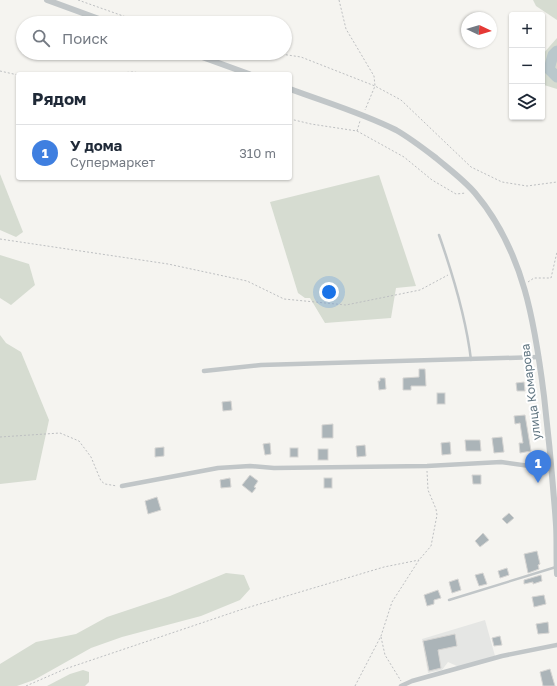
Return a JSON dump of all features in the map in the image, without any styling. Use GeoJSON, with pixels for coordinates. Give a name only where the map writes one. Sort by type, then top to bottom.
{"type":"FeatureCollection","features":[{"type":"Feature","properties":{"kind":"street"},"geometry":{"type":"LineString","coordinates":[[47,0],[91,16]]}},
{"type":"Feature","properties":{"kind":"street"},"geometry":{"type":"LineString","coordinates":[[210,60],[243,72]]}},
{"type":"Feature","properties":{"kind":"street","name":"улица Комарова"},"geometry":{"type":"LineString","coordinates":[[292,90],[362,116],[396,131],[422,147],[446,166],[475,193],[495,221],[512,255],[524,284],[534,327],[539,357],[551,469],[556,526],[557,574]]}},
{"type":"Feature","properties":{"kind":"street"},"geometry":{"type":"LineString","coordinates":[[204,371],[262,365],[539,357]]}},
{"type":"Feature","properties":{"kind":"street"},"geometry":{"type":"LineString","coordinates":[[122,486],[218,468],[250,466],[274,468],[427,466],[501,462],[551,469]]}},
{"type":"Feature","properties":{"kind":"street"},"geometry":{"type":"LineString","coordinates":[[402,685],[413,684],[502,656],[557,645]]}},
{"type":"Feature","properties":{"kind":"lane"},"geometry":{"type":"LineString","coordinates":[[439,235],[452,273],[468,336],[471,360]]}},
{"type":"Feature","properties":{"kind":"lane"},"geometry":{"type":"LineString","coordinates":[[450,600],[557,566]]}},
{"type":"Feature","properties":{"kind":"path"},"geometry":{"type":"LineString","coordinates":[[78,0],[123,16]]}},
{"type":"Feature","properties":{"kind":"path"},"geometry":{"type":"LineString","coordinates":[[339,0],[346,29],[374,76],[375,86],[356,132]]}},
{"type":"Feature","properties":{"kind":"path"},"geometry":{"type":"LineString","coordinates":[[292,56],[301,57],[375,86],[401,100],[472,167],[502,182],[527,186],[557,182]]}},
{"type":"Feature","properties":{"kind":"path"},"geometry":{"type":"LineString","coordinates":[[0,71],[16,75]]}},
{"type":"Feature","properties":{"kind":"path"},"geometry":{"type":"LineString","coordinates":[[292,119],[356,132],[404,157],[432,180],[456,194],[475,193]]}},
{"type":"Feature","properties":{"kind":"path"},"geometry":{"type":"LineString","coordinates":[[0,239],[168,264],[248,281],[284,299],[346,305],[420,290],[452,273]]}},
{"type":"Feature","properties":{"kind":"path"},"geometry":{"type":"LineString","coordinates":[[524,284],[534,278],[552,278],[557,252]]}},
{"type":"Feature","properties":{"kind":"path"},"geometry":{"type":"LineString","coordinates":[[0,437],[60,433],[79,441],[90,457],[101,481],[112,486],[122,486]]}},
{"type":"Feature","properties":{"kind":"path"},"geometry":{"type":"LineString","coordinates":[[355,686],[381,636],[392,602],[419,560],[431,546],[437,515],[428,490],[427,466]]}},
{"type":"Feature","properties":{"kind":"path"},"geometry":{"type":"LineString","coordinates":[[26,686],[65,669],[243,609],[384,567],[419,560]]}},
{"type":"Feature","properties":{"kind":"path"},"geometry":{"type":"LineString","coordinates":[[381,636],[385,654],[402,685]]}},
{"type":"Feature","properties":{"kind":"shaded area"},"geometry":{"type":"Polygon","coordinates":[[[533,0],[557,0],[557,20],[545,12],[536,6],[533,0]]]}},
{"type":"Feature","properties":{"kind":"shaded area"},"geometry":{"type":"Polygon","coordinates":[[[557,38],[557,89],[545,85],[545,52],[557,38]]]}},
{"type":"Feature","properties":{"kind":"shaded area"},"geometry":{"type":"Polygon","coordinates":[[[0,174],[23,232],[16,237],[0,230],[0,174]]]}},
{"type":"Feature","properties":{"kind":"shaded area"},"geometry":{"type":"Polygon","coordinates":[[[379,175],[416,286],[396,288],[391,318],[325,323],[310,298],[305,298],[298,293],[270,202],[379,175]]]}},
{"type":"Feature","properties":{"kind":"shaded area"},"geometry":{"type":"Polygon","coordinates":[[[0,255],[29,264],[35,285],[11,305],[0,298],[0,255]]]}},
{"type":"Feature","properties":{"kind":"shaded area"},"geometry":{"type":"Polygon","coordinates":[[[0,335],[6,343],[21,352],[49,420],[36,480],[0,484],[0,335]]]}},
{"type":"Feature","properties":{"kind":"shaded area"},"geometry":{"type":"Polygon","coordinates":[[[226,573],[244,575],[250,589],[240,600],[201,616],[122,637],[91,648],[34,680],[17,686],[0,686],[0,664],[36,642],[76,634],[107,617],[170,596],[226,573]]]}},
{"type":"Feature","properties":{"kind":"shaded area"},"geometry":{"type":"Polygon","coordinates":[[[485,620],[495,656],[459,667],[448,662],[442,670],[428,673],[422,639],[485,620]]]}},
{"type":"Feature","properties":{"kind":"shaded area"},"geometry":{"type":"Polygon","coordinates":[[[83,670],[89,672],[89,682],[85,686],[47,686],[70,674],[83,670]]]}},
{"type":"Feature","properties":{"kind":"building"},"geometry":{"type":"Polygon","coordinates":[[[419,369],[425,369],[426,386],[411,386],[411,390],[403,390],[403,378],[419,377],[419,369]]]}},
{"type":"Feature","properties":{"kind":"building"},"geometry":{"type":"Polygon","coordinates":[[[380,378],[385,378],[386,389],[379,390],[378,381],[380,381],[380,378]]]}},
{"type":"Feature","properties":{"kind":"building"},"geometry":{"type":"Polygon","coordinates":[[[524,382],[525,391],[517,391],[516,383],[524,382]]]}},
{"type":"Feature","properties":{"kind":"building"},"geometry":{"type":"Polygon","coordinates":[[[437,393],[445,393],[445,404],[437,404],[437,393]]]}},
{"type":"Feature","properties":{"kind":"building"},"geometry":{"type":"Polygon","coordinates":[[[231,401],[232,410],[223,411],[222,402],[231,401]]]}},
{"type":"Feature","properties":{"kind":"building"},"geometry":{"type":"Polygon","coordinates":[[[525,415],[531,451],[520,453],[519,443],[523,443],[520,423],[515,424],[514,416],[525,415]]]}},
{"type":"Feature","properties":{"kind":"building"},"geometry":{"type":"Polygon","coordinates":[[[333,424],[333,438],[322,438],[322,425],[333,424]]]}},
{"type":"Feature","properties":{"kind":"building"},"geometry":{"type":"Polygon","coordinates":[[[502,437],[504,452],[494,453],[492,438],[502,437]]]}},
{"type":"Feature","properties":{"kind":"building"},"geometry":{"type":"Polygon","coordinates":[[[465,440],[480,440],[481,451],[466,451],[465,440]]]}},
{"type":"Feature","properties":{"kind":"building"},"geometry":{"type":"Polygon","coordinates":[[[450,442],[451,454],[442,455],[441,443],[450,442]]]}},
{"type":"Feature","properties":{"kind":"building"},"geometry":{"type":"Polygon","coordinates":[[[270,443],[271,454],[265,455],[263,444],[270,443]]]}},
{"type":"Feature","properties":{"kind":"building"},"geometry":{"type":"Polygon","coordinates":[[[365,445],[366,456],[357,457],[356,446],[365,445]]]}},
{"type":"Feature","properties":{"kind":"building"},"geometry":{"type":"Polygon","coordinates":[[[164,447],[164,456],[155,457],[155,448],[164,447]]]}},
{"type":"Feature","properties":{"kind":"building"},"geometry":{"type":"Polygon","coordinates":[[[290,448],[298,448],[298,457],[290,457],[290,448]]]}},
{"type":"Feature","properties":{"kind":"building"},"geometry":{"type":"Polygon","coordinates":[[[318,449],[328,449],[328,460],[318,460],[318,449]]]}},
{"type":"Feature","properties":{"kind":"building"},"geometry":{"type":"Polygon","coordinates":[[[250,475],[258,481],[254,487],[256,488],[252,493],[242,485],[250,475]]]}},
{"type":"Feature","properties":{"kind":"building"},"geometry":{"type":"Polygon","coordinates":[[[472,475],[481,475],[481,484],[473,484],[472,475]]]}},
{"type":"Feature","properties":{"kind":"building"},"geometry":{"type":"Polygon","coordinates":[[[230,478],[231,487],[221,488],[220,480],[230,478]]]}},
{"type":"Feature","properties":{"kind":"building"},"geometry":{"type":"Polygon","coordinates":[[[324,478],[332,478],[332,488],[324,488],[324,478]]]}},
{"type":"Feature","properties":{"kind":"building"},"geometry":{"type":"Polygon","coordinates":[[[157,497],[161,510],[148,514],[145,501],[157,497]]]}},
{"type":"Feature","properties":{"kind":"building"},"geometry":{"type":"Polygon","coordinates":[[[509,513],[514,518],[507,524],[502,519],[509,513]]]}},
{"type":"Feature","properties":{"kind":"building"},"geometry":{"type":"Polygon","coordinates":[[[483,533],[489,540],[480,547],[475,541],[483,533]]]}},
{"type":"Feature","properties":{"kind":"building"},"geometry":{"type":"Polygon","coordinates":[[[537,551],[540,564],[538,565],[539,569],[528,573],[524,554],[537,551]]]}},
{"type":"Feature","properties":{"kind":"building"},"geometry":{"type":"Polygon","coordinates":[[[507,568],[509,575],[500,578],[498,571],[507,568]]]}},
{"type":"Feature","properties":{"kind":"building"},"geometry":{"type":"Polygon","coordinates":[[[483,573],[487,584],[479,586],[475,575],[483,573]]]}},
{"type":"Feature","properties":{"kind":"building"},"geometry":{"type":"Polygon","coordinates":[[[541,575],[542,581],[533,584],[533,582],[524,584],[524,580],[541,575]]]}},
{"type":"Feature","properties":{"kind":"building"},"geometry":{"type":"Polygon","coordinates":[[[458,579],[461,590],[452,593],[449,582],[458,579]]]}},
{"type":"Feature","properties":{"kind":"building"},"geometry":{"type":"Polygon","coordinates":[[[438,590],[441,598],[434,600],[434,604],[427,606],[424,595],[438,590]]]}},
{"type":"Feature","properties":{"kind":"building"},"geometry":{"type":"Polygon","coordinates":[[[544,595],[546,604],[534,607],[532,597],[544,595]]]}},
{"type":"Feature","properties":{"kind":"building"},"geometry":{"type":"Polygon","coordinates":[[[548,622],[549,633],[538,634],[536,624],[548,622]]]}},
{"type":"Feature","properties":{"kind":"building"},"geometry":{"type":"Polygon","coordinates":[[[455,634],[457,646],[438,650],[441,668],[429,671],[423,641],[455,634]]]}},
{"type":"Feature","properties":{"kind":"building"},"geometry":{"type":"Polygon","coordinates":[[[500,636],[502,645],[494,646],[492,638],[500,636]]]}},
{"type":"Feature","properties":{"kind":"building"},"geometry":{"type":"Polygon","coordinates":[[[550,669],[555,686],[543,686],[540,672],[550,669]]]}},
{"type":"Feature","properties":{"kind":"waterway"},"geometry":{"type":"LineString","coordinates":[[557,51],[553,55],[549,69],[557,77]]}},
{"type":"Feature","properties":{"kind":"place","name":"У дома"},"geometry":{"type":"Point","coordinates":[538,483]}}]}
